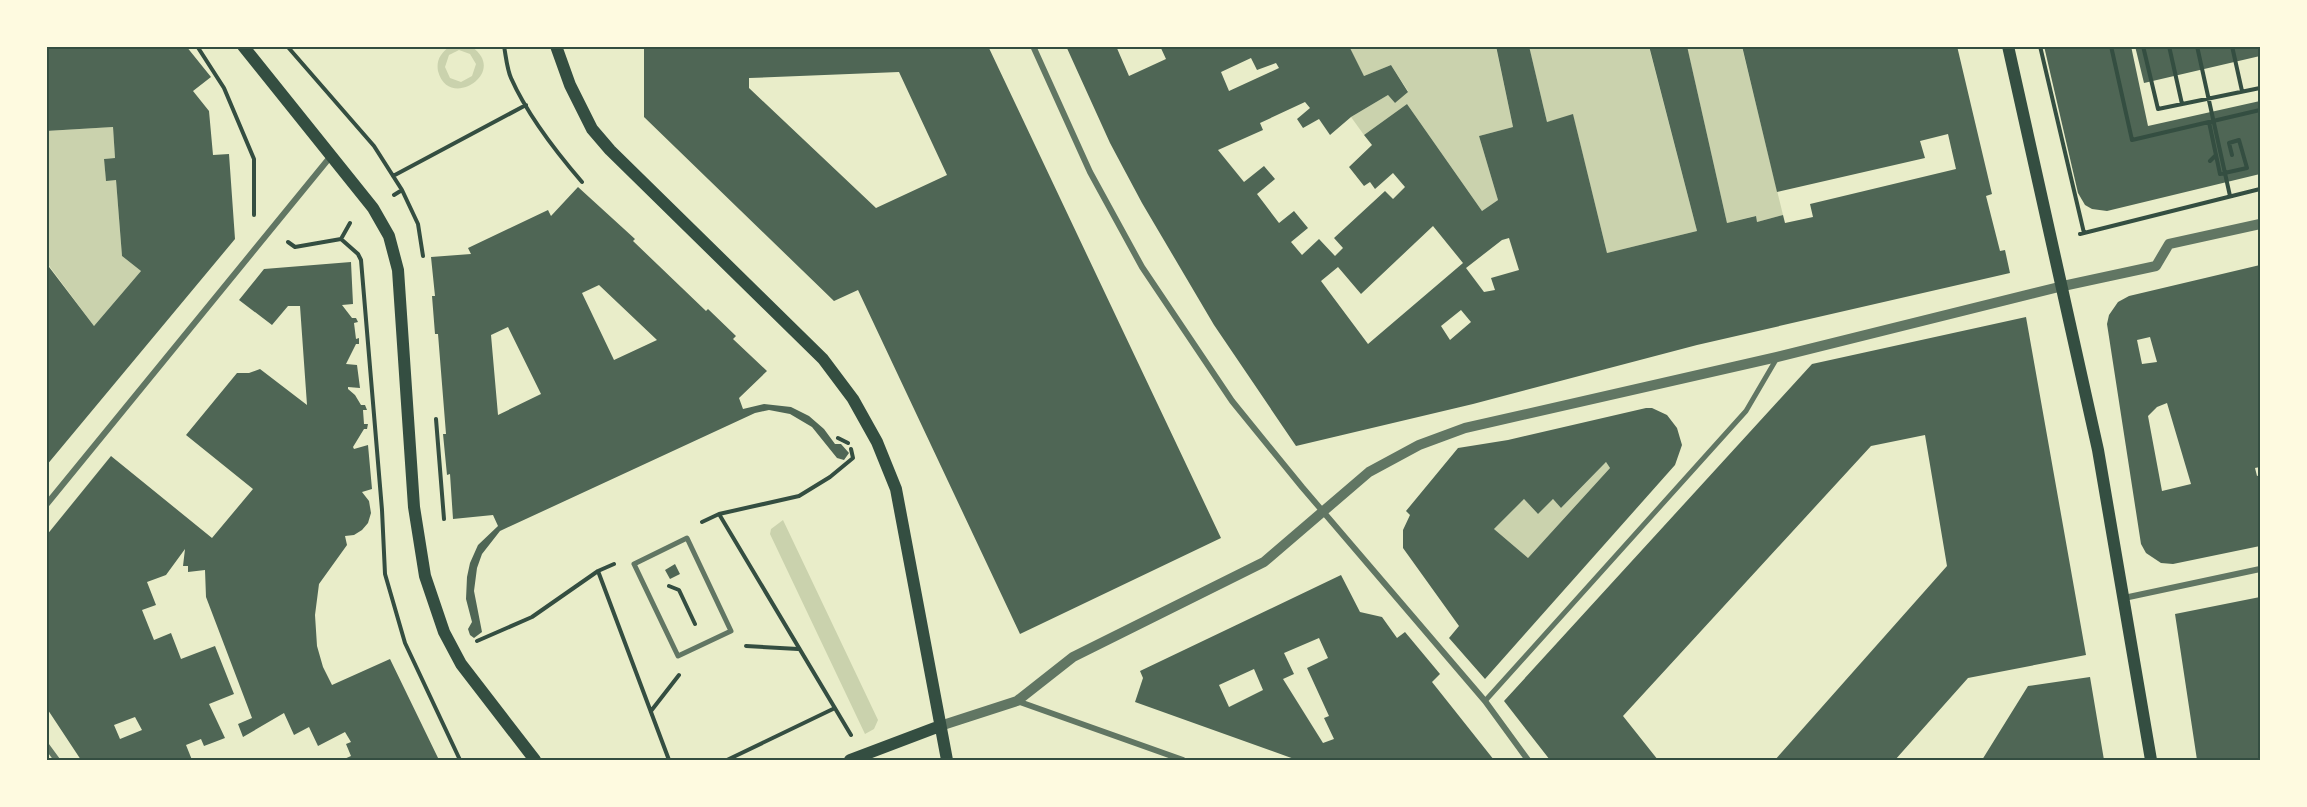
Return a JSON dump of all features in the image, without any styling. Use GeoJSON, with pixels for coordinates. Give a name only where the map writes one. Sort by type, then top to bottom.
{"type":"FeatureCollection","features":[{"type":"Feature","properties":{"kind":"main road"},"geometry":{"type":"LineString","coordinates":[[243,46],[259,69],[373,208],[389,236],[398,270],[414,507],[425,576],[444,632],[461,664],[535,760]]}},
{"type":"Feature","properties":{"kind":"main road"},"geometry":{"type":"LineString","coordinates":[[556,46],[570,85],[592,129],[610,150],[823,359],[853,399],[877,442],[896,489],[947,760]]}},
{"type":"Feature","properties":{"kind":"main road"},"geometry":{"type":"LineString","coordinates":[[2008,46],[2098,450],[2151,760]]}},
{"type":"Feature","properties":{"kind":"main road"},"geometry":{"type":"LineString","coordinates":[[850,760],[940,726]]}},
{"type":"Feature","properties":{"kind":"street"},"geometry":{"type":"LineString","coordinates":[[1033,46],[1090,172],[1142,267],[1232,400],[1323,512],[1485,701],[1528,760]]}},
{"type":"Feature","properties":{"kind":"street"},"geometry":{"type":"LineString","coordinates":[[46,505],[331,156]]}},
{"type":"Feature","properties":{"kind":"street"},"geometry":{"type":"LineString","coordinates":[[940,726],[1017,701],[1073,657],[1264,562],[1369,472],[1419,444],[1465,428],[1777,357],[2063,286],[2156,266],[2169,244],[2260,224]]}},
{"type":"Feature","properties":{"kind":"street"},"geometry":{"type":"LineString","coordinates":[[1485,701],[1746,411],[1777,357]]}},
{"type":"Feature","properties":{"kind":"street"},"geometry":{"type":"LineString","coordinates":[[687,538],[731,631],[678,656],[634,564],[687,538]]}},
{"type":"Feature","properties":{"kind":"street"},"geometry":{"type":"LineString","coordinates":[[2124,598],[2260,569]]}},
{"type":"Feature","properties":{"kind":"street"},"geometry":{"type":"LineString","coordinates":[[1017,701],[1184,760]]}},
{"type":"Feature","properties":{"kind":"street"},"geometry":{"type":"LineString","coordinates":[[46,745],[57,760]]}},
{"type":"Feature","properties":{"kind":"path"},"geometry":{"type":"LineString","coordinates":[[197,46],[224,88],[254,159],[254,215],[258,219]]}},
{"type":"Feature","properties":{"kind":"path"},"geometry":{"type":"LineString","coordinates":[[287,46],[374,146],[402,190],[418,224],[423,257]]}},
{"type":"Feature","properties":{"kind":"path"},"geometry":{"type":"LineString","coordinates":[[504,46],[511,77],[526,105],[556,152],[582,182]]}},
{"type":"Feature","properties":{"kind":"path"},"geometry":{"type":"LineString","coordinates":[[2040,46],[2082,233],[2260,189]]}},
{"type":"Feature","properties":{"kind":"path"},"geometry":{"type":"LineString","coordinates":[[2111,46],[2132,140],[2260,110]]}},
{"type":"Feature","properties":{"kind":"path"},"geometry":{"type":"LineString","coordinates":[[2143,46],[2158,109],[2260,88]]}},
{"type":"Feature","properties":{"kind":"path"},"geometry":{"type":"LineString","coordinates":[[2169,46],[2182,104]]}},
{"type":"Feature","properties":{"kind":"path"},"geometry":{"type":"LineString","coordinates":[[2197,46],[2230,196]]}},
{"type":"Feature","properties":{"kind":"path"},"geometry":{"type":"LineString","coordinates":[[2232,46],[2242,91]]}},
{"type":"Feature","properties":{"kind":"path"},"geometry":{"type":"LineString","coordinates":[[393,176],[526,105]]}},
{"type":"Feature","properties":{"kind":"path"},"geometry":{"type":"LineString","coordinates":[[2210,122],[2220,174],[2247,168],[2239,140],[2229,143],[2232,155]]}},
{"type":"Feature","properties":{"kind":"path"},"geometry":{"type":"LineString","coordinates":[[2210,161],[2216,155]]}},
{"type":"Feature","properties":{"kind":"path"},"geometry":{"type":"LineString","coordinates":[[394,195],[402,190]]}},
{"type":"Feature","properties":{"kind":"path"},"geometry":{"type":"LineString","coordinates":[[341,239],[350,223]]}},
{"type":"Feature","properties":{"kind":"path"},"geometry":{"type":"LineString","coordinates":[[283,238],[295,247],[341,239]]}},
{"type":"Feature","properties":{"kind":"path"},"geometry":{"type":"LineString","coordinates":[[341,239],[358,254],[361,260],[382,510],[385,573],[405,643],[460,760]]}},
{"type":"Feature","properties":{"kind":"path"},"geometry":{"type":"LineString","coordinates":[[435,410],[444,526]]}},
{"type":"Feature","properties":{"kind":"path"},"geometry":{"type":"LineString","coordinates":[[719,514],[853,740]]}},
{"type":"Feature","properties":{"kind":"path"},"geometry":{"type":"LineString","coordinates":[[598,571],[669,760]]}},
{"type":"Feature","properties":{"kind":"path"},"geometry":{"type":"LineString","coordinates":[[727,760],[835,708]]}},
{"type":"Feature","properties":{"kind":"green space"},"geometry":{"type":"Polygon","coordinates":[[[472,47],[482,57],[484,67],[480,77],[473,84],[463,88],[453,88],[444,83],[438,71],[438,63],[446,49],[472,47]],[[459,50],[449,55],[445,67],[450,78],[461,82],[472,76],[476,64],[470,54],[459,50]]]}},
{"type":"Feature","properties":{"kind":"green space"},"geometry":{"type":"Polygon","coordinates":[[[1349,47],[1496,47],[1513,127],[1479,136],[1498,200],[1482,211],[1407,104],[1364,135],[1351,117],[1388,95],[1395,103],[1408,91],[1391,65],[1364,76],[1349,47]]]}},
{"type":"Feature","properties":{"kind":"green space"},"geometry":{"type":"Polygon","coordinates":[[[1529,47],[1649,47],[1697,231],[1607,253],[1573,115],[1547,122],[1529,47]]]}},
{"type":"Feature","properties":{"kind":"green space"},"geometry":{"type":"Polygon","coordinates":[[[1687,47],[1742,47],[1783,215],[1757,222],[1755,216],[1727,223],[1687,47]]]}},
{"type":"Feature","properties":{"kind":"green space"},"geometry":{"type":"Polygon","coordinates":[[[113,127],[115,158],[104,159],[106,180],[116,180],[122,256],[141,271],[94,326],[47,263],[47,131],[113,127]]]}},
{"type":"Feature","properties":{"kind":"green space"},"geometry":{"type":"Polygon","coordinates":[[[1606,462],[1610,468],[1528,558],[1494,529],[1524,499],[1538,514],[1553,499],[1561,508],[1606,462]]]}},
{"type":"Feature","properties":{"kind":"green space"},"geometry":{"type":"Polygon","coordinates":[[[783,520],[878,720],[874,729],[865,734],[770,534],[771,529],[783,520]]]}},
{"type":"Feature","properties":{"kind":"building"},"geometry":{"type":"Polygon","coordinates":[[[46,46],[186,46],[211,77],[193,91],[209,111],[213,155],[229,154],[235,239],[46,466],[46,263],[94,326],[141,271],[122,256],[116,180],[106,181],[104,159],[115,158],[113,127],[46,131],[46,46]]]}},
{"type":"Feature","properties":{"kind":"building"},"geometry":{"type":"Polygon","coordinates":[[[644,46],[988,46],[1221,538],[1020,634],[858,290],[834,301],[644,117],[644,46]],[[899,72],[749,78],[749,88],[876,208],[947,175],[899,72]]]}},
{"type":"Feature","properties":{"kind":"building"},"geometry":{"type":"Polygon","coordinates":[[[1066,46],[1116,46],[1129,76],[1166,59],[1160,46],[1349,46],[1364,76],[1391,65],[1408,92],[1395,103],[1388,95],[1351,117],[1330,135],[1319,119],[1303,128],[1297,119],[1310,108],[1305,102],[1260,123],[1263,130],[1218,150],[1244,182],[1264,166],[1275,179],[1257,194],[1279,223],[1294,211],[1308,228],[1291,242],[1302,255],[1319,239],[1335,256],[1343,248],[1334,238],[1385,191],[1393,199],[1405,187],[1393,173],[1375,189],[1370,182],[1364,186],[1349,167],[1372,145],[1364,135],[1407,104],[1482,211],[1498,200],[1479,136],[1513,127],[1496,46],[1529,46],[1547,122],[1573,114],[1607,253],[1697,231],[1649,46],[1687,46],[1727,223],[1756,216],[1757,222],[1783,215],[1785,223],[1813,217],[1810,204],[1956,169],[1948,134],[1920,141],[1925,158],[1777,192],[1742,46],[1957,46],[1992,194],[1986,196],[2000,251],[2005,250],[2010,273],[1697,345],[1473,404],[1296,446],[1214,325],[1142,203],[1110,143],[1066,46]],[[1251,58],[1221,72],[1229,91],[1279,68],[1276,63],[1257,70],[1251,58]],[[1433,226],[1361,294],[1338,267],[1321,281],[1368,344],[1463,263],[1433,226]],[[1509,238],[1502,240],[1466,268],[1484,292],[1495,290],[1491,278],[1519,270],[1509,238]],[[1461,310],[1441,326],[1450,340],[1471,322],[1461,310]]]}},
{"type":"Feature","properties":{"kind":"building"},"geometry":{"type":"Polygon","coordinates":[[[2044,46],[2131,46],[2148,126],[2260,101],[2260,174],[2107,211],[2092,209],[2085,205],[2078,193],[2044,46]]]}},
{"type":"Feature","properties":{"kind":"building"},"geometry":{"type":"Polygon","coordinates":[[[2135,46],[2260,46],[2260,56],[2144,83],[2135,46]]]}},
{"type":"Feature","properties":{"kind":"building"},"geometry":{"type":"Polygon","coordinates":[[[578,187],[635,239],[633,241],[706,311],[708,309],[736,336],[733,339],[767,371],[739,398],[743,409],[764,404],[791,407],[809,416],[824,429],[835,444],[841,444],[849,453],[844,460],[837,458],[812,427],[790,414],[769,410],[755,413],[500,531],[482,554],[477,568],[474,591],[482,632],[474,638],[468,629],[472,622],[466,599],[470,563],[478,545],[498,526],[493,515],[453,519],[450,474],[447,475],[443,434],[446,434],[438,334],[435,334],[432,296],[435,296],[431,257],[471,254],[468,248],[548,210],[551,216],[578,187]],[[599,285],[582,293],[614,360],[657,340],[599,285]],[[508,327],[491,335],[498,415],[541,394],[508,327]]]}},
{"type":"Feature","properties":{"kind":"building"},"geometry":{"type":"Polygon","coordinates":[[[351,262],[353,304],[342,305],[358,322],[354,323],[359,344],[356,344],[346,364],[357,365],[360,388],[348,387],[348,389],[361,405],[365,405],[367,410],[363,410],[364,424],[368,424],[367,429],[364,429],[353,447],[354,449],[368,445],[372,489],[362,492],[369,501],[371,513],[368,523],[362,530],[354,535],[345,536],[347,545],[319,584],[315,615],[317,646],[323,667],[332,685],[390,659],[439,760],[342,760],[351,756],[346,744],[351,742],[345,732],[318,746],[309,727],[294,735],[284,713],[243,737],[238,724],[252,718],[206,597],[205,570],[188,572],[188,566],[183,566],[185,549],[166,575],[147,582],[156,605],[142,610],[154,640],[171,633],[181,659],[215,646],[234,694],[209,704],[225,738],[204,746],[201,739],[186,745],[192,760],[81,760],[46,707],[46,536],[111,456],[212,538],[253,489],[186,435],[237,373],[249,373],[260,369],[307,405],[300,306],[288,306],[272,325],[239,300],[264,269],[351,262]],[[135,717],[114,725],[120,739],[142,730],[135,717]]]}},
{"type":"Feature","properties":{"kind":"building"},"geometry":{"type":"Polygon","coordinates":[[[2260,265],[2260,467],[2255,468],[2257,476],[2260,475],[2260,546],[2173,564],[2161,563],[2146,553],[2141,544],[2107,324],[2109,315],[2118,302],[2129,296],[2260,265]],[[2150,337],[2137,340],[2142,364],[2157,362],[2150,337]],[[2167,403],[2157,407],[2148,416],[2162,491],[2191,484],[2167,403]]]}},
{"type":"Feature","properties":{"kind":"building"},"geometry":{"type":"Polygon","coordinates":[[[2026,317],[2086,655],[1968,678],[1895,760],[1775,760],[1947,566],[1925,435],[1871,446],[1623,716],[1658,760],[1550,760],[1504,701],[1812,364],[2026,317]]]}},
{"type":"Feature","properties":{"kind":"building"},"geometry":{"type":"Polygon","coordinates":[[[1652,408],[1667,415],[1677,428],[1682,445],[1675,465],[1485,679],[1449,638],[1459,626],[1403,548],[1403,530],[1410,515],[1406,511],[1458,448],[1508,440],[1652,408]],[[1606,462],[1561,508],[1553,499],[1538,514],[1524,499],[1494,529],[1528,558],[1610,468],[1606,462]]]}},
{"type":"Feature","properties":{"kind":"building"},"geometry":{"type":"Polygon","coordinates":[[[675,564],[680,574],[670,579],[665,570],[675,564]]]}},
{"type":"Feature","properties":{"kind":"building"},"geometry":{"type":"Polygon","coordinates":[[[1341,575],[1360,612],[1382,617],[1397,638],[1405,632],[1440,674],[1432,682],[1494,760],[1297,760],[1135,702],[1143,678],[1140,671],[1341,575]],[[1319,638],[1284,653],[1294,674],[1283,679],[1323,743],[1334,739],[1324,718],[1329,716],[1307,668],[1328,658],[1319,638]],[[1254,669],[1219,685],[1229,707],[1263,690],[1254,669]]]}},
{"type":"Feature","properties":{"kind":"building"},"geometry":{"type":"Polygon","coordinates":[[[2260,597],[2260,760],[2197,760],[2175,614],[2260,597]]]}},
{"type":"Feature","properties":{"kind":"building"},"geometry":{"type":"Polygon","coordinates":[[[2090,677],[2104,760],[1982,760],[2028,686],[2090,677]]]}}]}
